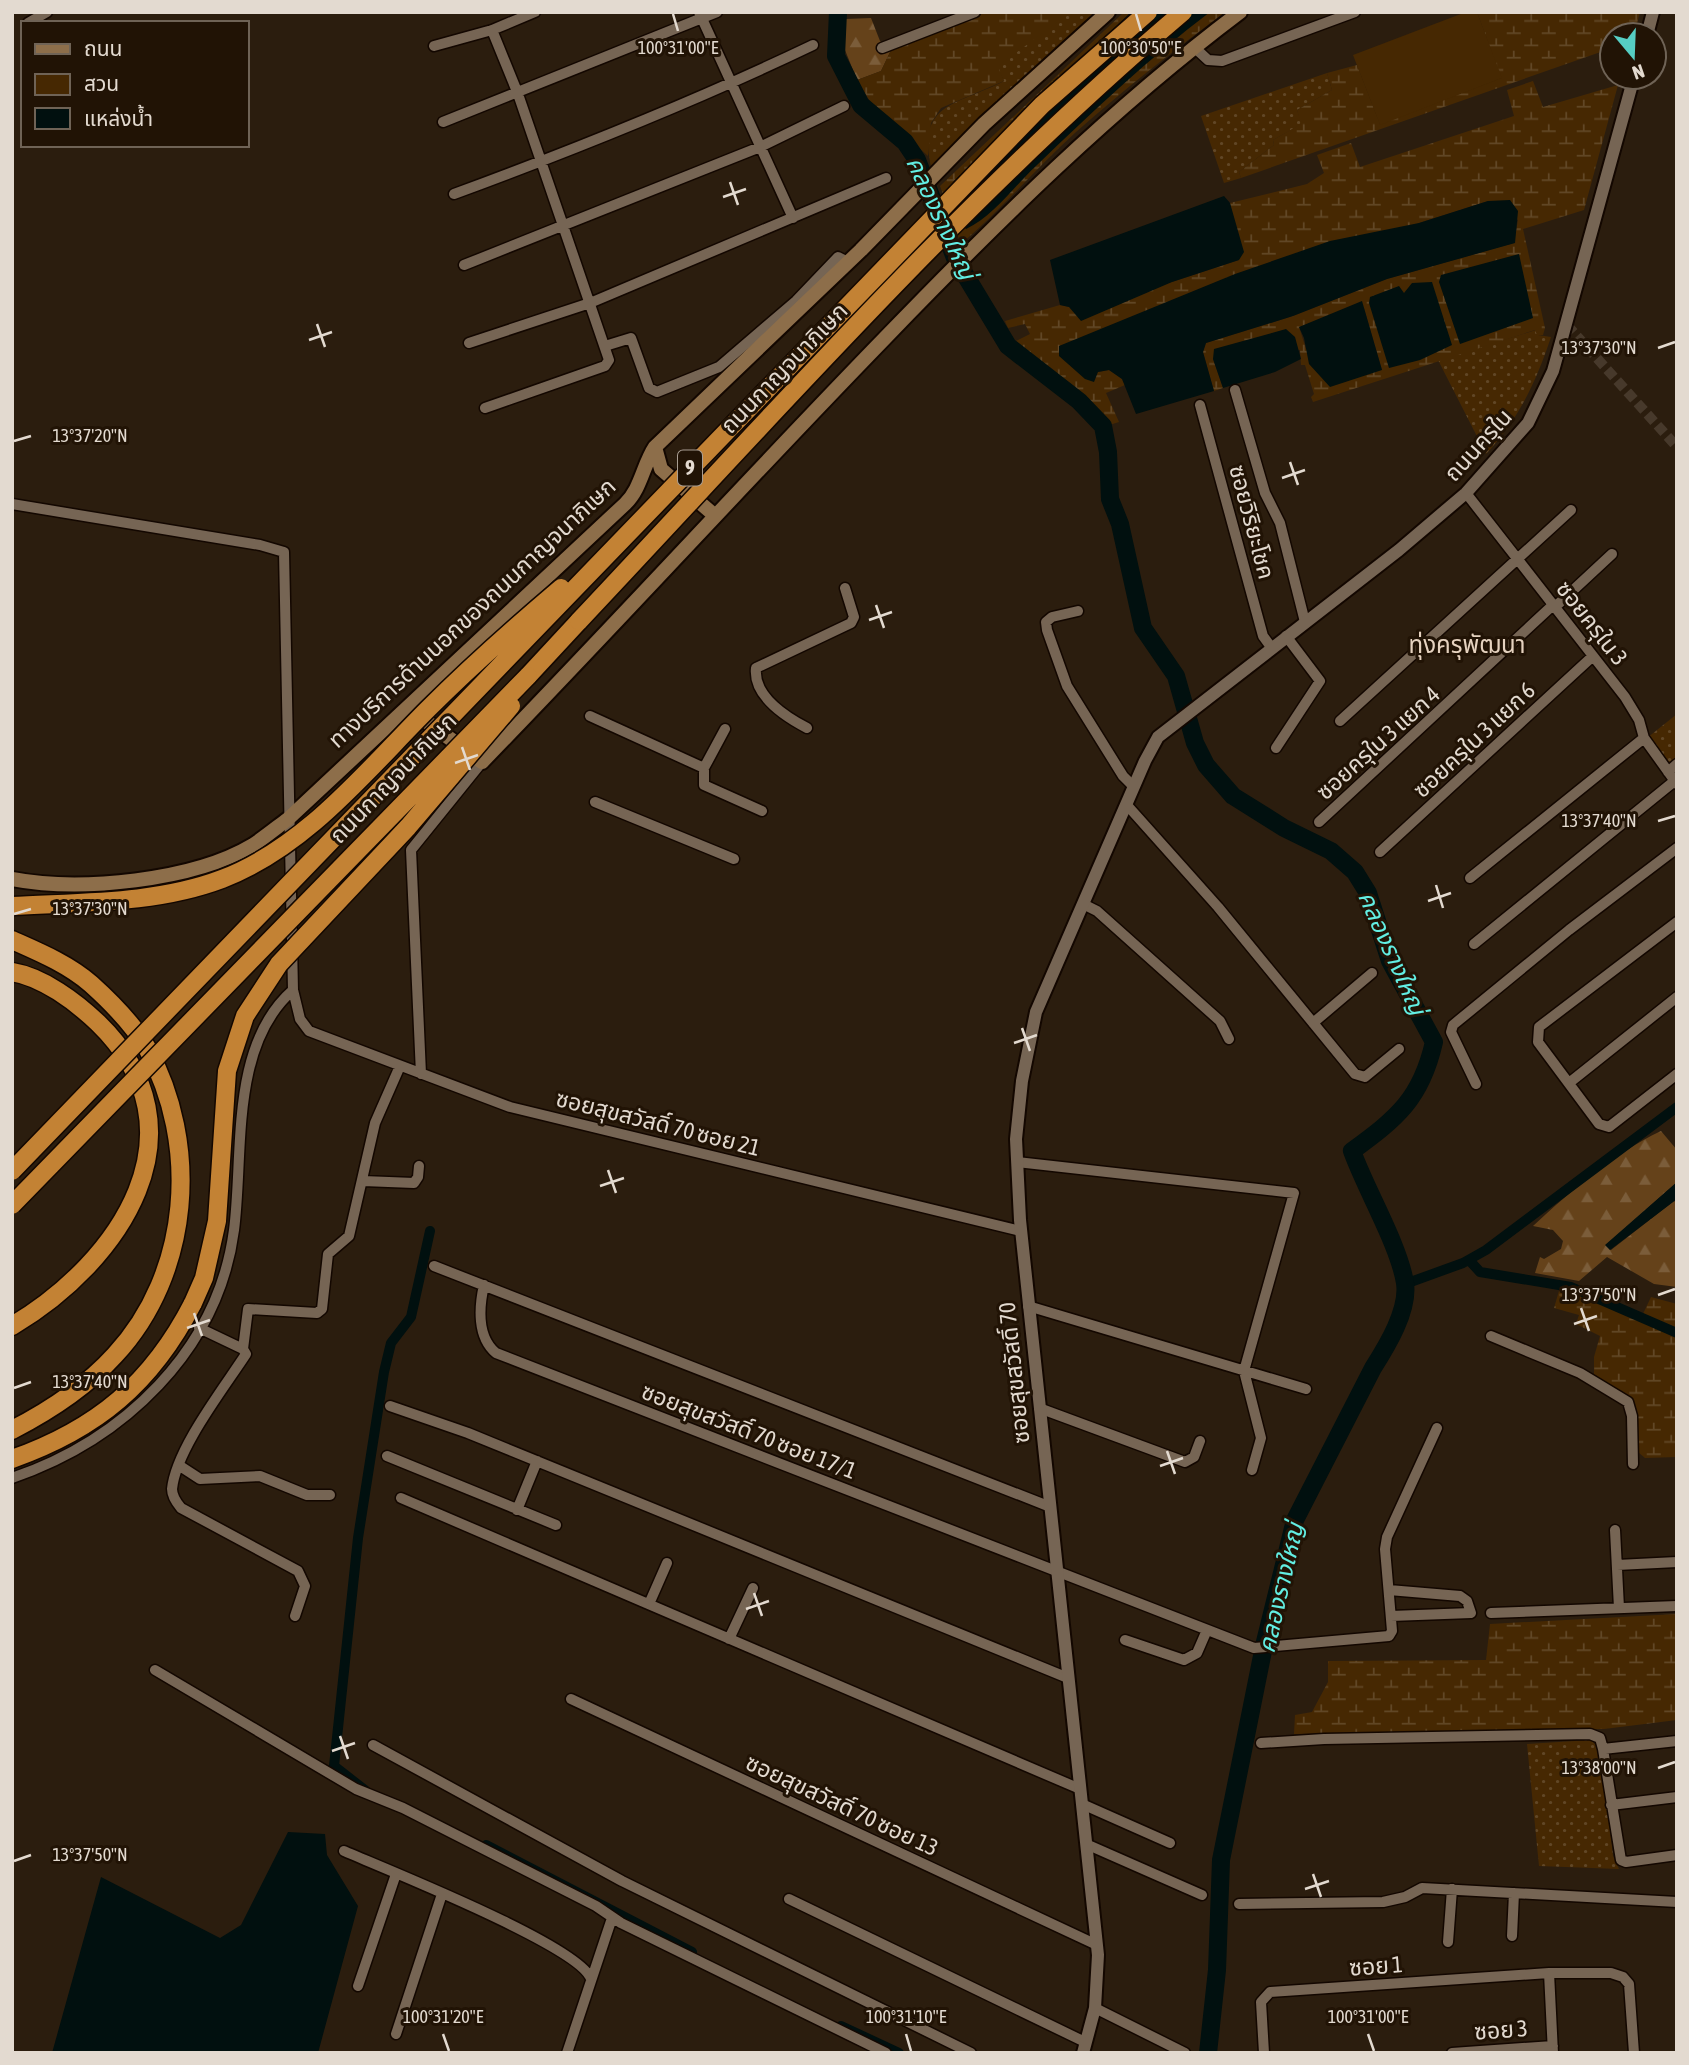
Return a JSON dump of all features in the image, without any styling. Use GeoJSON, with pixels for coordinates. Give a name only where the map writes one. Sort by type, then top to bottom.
{"type":"FeatureCollection","features":[{"type":"Feature","properties":{"kind":"highway","name":"ถนนกาญจนาภิเษก"},"geometry":{"type":"LineString","coordinates":[[12,1171],[1042,105],[1149,12]]}},
{"type":"Feature","properties":{"kind":"highway","name":"ถนนกาญจนาภิเษก"},"geometry":{"type":"LineString","coordinates":[[12,1205],[528,676],[963,216],[1092,91],[1183,12]]}},
{"type":"Feature","properties":{"kind":"highway"},"geometry":{"type":"LineString","coordinates":[[12,906],[129,898],[177,891],[221,880],[263,860],[322,814],[452,685],[646,514]]}},
{"type":"Feature","properties":{"kind":"highway"},"geometry":{"type":"LineString","coordinates":[[12,1459],[81,1429],[118,1402],[159,1359],[193,1303],[209,1259],[220,1201],[227,1070],[234,1044],[255,999],[279,964],[408,827],[494,728],[528,676]]}},
{"type":"Feature","properties":{"kind":"highway"},"geometry":{"type":"LineString","coordinates":[[12,940],[53,959],[89,982],[124,1018],[145,1045],[161,1076],[178,1144],[181,1184],[178,1229],[168,1264],[157,1294],[140,1322],[96,1375],[55,1406],[12,1430]]}},
{"type":"Feature","properties":{"kind":"highway"},"geometry":{"type":"LineString","coordinates":[[12,972],[65,996],[110,1034],[129,1062],[145,1097],[150,1132],[146,1170],[133,1205],[119,1230],[80,1276],[33,1314],[12,1326]]}},
{"type":"Feature","properties":{"kind":"main road","name":"ทางบริการด้านนอกของถนนกาญจนาภิเษก"},"geometry":{"type":"LineString","coordinates":[[12,879],[75,885],[138,880],[197,867],[252,846],[288,819],[406,706],[631,499],[655,447],[723,372],[798,303],[848,262],[1027,83],[1108,12]]}},
{"type":"Feature","properties":{"kind":"main road"},"geometry":{"type":"LineString","coordinates":[[406,706],[482,762],[713,514],[953,267],[1101,124],[1240,12]]}},
{"type":"Feature","properties":{"kind":"main road"},"geometry":{"type":"LineString","coordinates":[[655,447],[661,468],[713,514]]}},
{"type":"Feature","properties":{"kind":"street"},"geometry":{"type":"LineString","coordinates":[[31,21],[47,12]]}},
{"type":"Feature","properties":{"kind":"street"},"geometry":{"type":"LineString","coordinates":[[433,46],[492,30],[535,12]]}},
{"type":"Feature","properties":{"kind":"street"},"geometry":{"type":"LineString","coordinates":[[443,122],[518,94],[700,16],[718,12]]}},
{"type":"Feature","properties":{"kind":"street"},"geometry":{"type":"LineString","coordinates":[[882,48],[975,12]]}},
{"type":"Feature","properties":{"kind":"street"},"geometry":{"type":"LineString","coordinates":[[1194,47],[1208,60],[1222,61],[1354,12]]}},
{"type":"Feature","properties":{"kind":"street"},"geometry":{"type":"LineString","coordinates":[[700,16],[793,218]]}},
{"type":"Feature","properties":{"kind":"street"},"geometry":{"type":"LineString","coordinates":[[485,408],[607,365],[609,360],[565,226],[492,30]]}},
{"type":"Feature","properties":{"kind":"street"},"geometry":{"type":"LineString","coordinates":[[454,194],[542,162],[731,84],[813,45]]}},
{"type":"Feature","properties":{"kind":"street","name":"ถนนครุใน"},"geometry":{"type":"LineString","coordinates":[[1177,722],[1466,493],[1528,423],[1546,390],[1567,325],[1630,91]]}},
{"type":"Feature","properties":{"kind":"street"},"geometry":{"type":"LineString","coordinates":[[464,265],[760,147],[844,106]]}},
{"type":"Feature","properties":{"kind":"street"},"geometry":{"type":"LineString","coordinates":[[469,343],[590,303],[886,178]]}},
{"type":"Feature","properties":{"kind":"street"},"geometry":{"type":"LineString","coordinates":[[605,346],[631,338],[652,392],[723,372]]}},
{"type":"Feature","properties":{"kind":"street"},"geometry":{"type":"LineString","coordinates":[[1235,390],[1265,493],[1280,523],[1305,622]]}},
{"type":"Feature","properties":{"kind":"street","name":"ซอยวิริยะโชค"},"geometry":{"type":"LineString","coordinates":[[1200,405],[1263,636],[1271,647]]}},
{"type":"Feature","properties":{"kind":"street","name":"ซอยครุใน 3"},"geometry":{"type":"LineString","coordinates":[[1466,493],[1634,709],[1644,738],[1675,776]]}},
{"type":"Feature","properties":{"kind":"street"},"geometry":{"type":"LineString","coordinates":[[12,504],[260,545],[284,552],[293,990],[275,1006],[267,1018],[250,1067],[234,1231],[225,1275],[199,1328],[151,1395],[114,1428],[74,1453],[12,1478]]}},
{"type":"Feature","properties":{"kind":"street"},"geometry":{"type":"LineString","coordinates":[[1340,721],[1570,510]]}},
{"type":"Feature","properties":{"kind":"street","name":"ซอยครุใน 3 แยก 4"},"geometry":{"type":"LineString","coordinates":[[1320,822],[1612,554]]}},
{"type":"Feature","properties":{"kind":"street"},"geometry":{"type":"LineString","coordinates":[[807,728],[791,719],[765,696],[755,678],[756,668],[851,623],[854,617],[845,588]]}},
{"type":"Feature","properties":{"kind":"street"},"geometry":{"type":"LineString","coordinates":[[1078,611],[1052,617],[1046,622],[1047,629],[1067,686],[1123,776],[1134,787]]}},
{"type":"Feature","properties":{"kind":"street"},"geometry":{"type":"LineString","coordinates":[[1276,748],[1320,681],[1286,636]]}},
{"type":"Feature","properties":{"kind":"street","name":"ซอยครุใน 3 แยก 6"},"geometry":{"type":"LineString","coordinates":[[1380,852],[1593,656]]}},
{"type":"Feature","properties":{"kind":"street"},"geometry":{"type":"LineString","coordinates":[[590,716],[704,768]]}},
{"type":"Feature","properties":{"kind":"street","name":"ซอยสุขสวัสดิ์ 70"},"geometry":{"type":"LineString","coordinates":[[1084,2048],[1095,2008],[1097,1945],[1048,1506],[1021,1231],[1017,1163],[1022,1081],[1036,1012],[1158,737],[1177,722]]}},
{"type":"Feature","properties":{"kind":"street"},"geometry":{"type":"LineString","coordinates":[[725,729],[704,768],[702,778],[708,788],[762,811]]}},
{"type":"Feature","properties":{"kind":"street"},"geometry":{"type":"LineString","coordinates":[[1470,878],[1644,738]]}},
{"type":"Feature","properties":{"kind":"street"},"geometry":{"type":"LineString","coordinates":[[421,1074],[411,850],[482,762]]}},
{"type":"Feature","properties":{"kind":"street"},"geometry":{"type":"LineString","coordinates":[[1474,944],[1675,776]]}},
{"type":"Feature","properties":{"kind":"street"},"geometry":{"type":"LineString","coordinates":[[595,802],[734,859]]}},
{"type":"Feature","properties":{"kind":"street"},"geometry":{"type":"LineString","coordinates":[[1126,804],[1200,886],[1360,1077],[1366,1077],[1399,1049]]}},
{"type":"Feature","properties":{"kind":"street"},"geometry":{"type":"LineString","coordinates":[[1476,1084],[1451,1032],[1453,1025],[1569,930],[1677,848]]}},
{"type":"Feature","properties":{"kind":"street"},"geometry":{"type":"LineString","coordinates":[[1083,904],[1097,911],[1220,1021],[1229,1039]]}},
{"type":"Feature","properties":{"kind":"street"},"geometry":{"type":"LineString","coordinates":[[1677,922],[1539,1027],[1538,1042],[1599,1124],[1609,1127],[1677,1074]]}},
{"type":"Feature","properties":{"kind":"street"},"geometry":{"type":"LineString","coordinates":[[1313,1023],[1372,973]]}},
{"type":"Feature","properties":{"kind":"street","name":"ซอยสุขสวัสดิ์ 70 ซอย 21"},"geometry":{"type":"LineString","coordinates":[[293,990],[300,1019],[312,1033],[510,1107],[1021,1231]]}},
{"type":"Feature","properties":{"kind":"street"},"geometry":{"type":"LineString","coordinates":[[1569,1083],[1677,997]]}},
{"type":"Feature","properties":{"kind":"street"},"geometry":{"type":"LineString","coordinates":[[243,1349],[247,1313],[252,1307],[317,1313],[322,1309],[328,1254],[349,1236],[375,1123],[400,1066]]}},
{"type":"Feature","properties":{"kind":"street"},"geometry":{"type":"LineString","coordinates":[[1017,1163],[1294,1193],[1244,1371],[1261,1438],[1252,1470]]}},
{"type":"Feature","properties":{"kind":"street"},"geometry":{"type":"LineString","coordinates":[[363,1181],[414,1183],[419,1166]]}},
{"type":"Feature","properties":{"kind":"street"},"geometry":{"type":"LineString","coordinates":[[434,1266],[1048,1506]]}},
{"type":"Feature","properties":{"kind":"street","name":"ซอยสุขสวัสดิ์ 70 ซอย 17/1"},"geometry":{"type":"LineString","coordinates":[[484,1286],[480,1302],[481,1318],[485,1337],[496,1353],[1254,1648],[1389,1636],[1392,1631],[1391,1616]]}},
{"type":"Feature","properties":{"kind":"street"},"geometry":{"type":"LineString","coordinates":[[1028,1306],[1307,1389]]}},
{"type":"Feature","properties":{"kind":"street"},"geometry":{"type":"LineString","coordinates":[[199,1328],[243,1349],[246,1354],[187,1447],[172,1489],[174,1501],[181,1508],[298,1572],[305,1586],[295,1616]]}},
{"type":"Feature","properties":{"kind":"street"},"geometry":{"type":"LineString","coordinates":[[1491,1336],[1580,1373],[1628,1402],[1632,1416],[1633,1464]]}},
{"type":"Feature","properties":{"kind":"street"},"geometry":{"type":"LineString","coordinates":[[390,1406],[537,1461],[1068,1678]]}},
{"type":"Feature","properties":{"kind":"street"},"geometry":{"type":"LineString","coordinates":[[1039,1408],[1185,1462],[1194,1457],[1200,1441]]}},
{"type":"Feature","properties":{"kind":"street"},"geometry":{"type":"LineString","coordinates":[[1389,1590],[1460,1596],[1467,1601],[1471,1613],[1391,1616],[1385,1549],[1387,1537],[1437,1428]]}},
{"type":"Feature","properties":{"kind":"street"},"geometry":{"type":"LineString","coordinates":[[387,1456],[556,1525]]}},
{"type":"Feature","properties":{"kind":"street"},"geometry":{"type":"LineString","coordinates":[[517,1510],[537,1461]]}},
{"type":"Feature","properties":{"kind":"street"},"geometry":{"type":"LineString","coordinates":[[180,1466],[200,1479],[260,1476],[306,1495],[330,1495]]}},
{"type":"Feature","properties":{"kind":"street"},"geometry":{"type":"LineString","coordinates":[[401,1498],[1080,1789]]}},
{"type":"Feature","properties":{"kind":"street"},"geometry":{"type":"LineString","coordinates":[[1615,1530],[1619,1608]]}},
{"type":"Feature","properties":{"kind":"street"},"geometry":{"type":"LineString","coordinates":[[1617,1564],[1677,1562]]}},
{"type":"Feature","properties":{"kind":"street"},"geometry":{"type":"LineString","coordinates":[[649,1604],[667,1563]]}},
{"type":"Feature","properties":{"kind":"street"},"geometry":{"type":"LineString","coordinates":[[729,1639],[753,1588]]}},
{"type":"Feature","properties":{"kind":"street"},"geometry":{"type":"LineString","coordinates":[[1490,1613],[1677,1606]]}},
{"type":"Feature","properties":{"kind":"street"},"geometry":{"type":"LineString","coordinates":[[1125,1640],[1184,1660],[1197,1653],[1207,1630]]}},
{"type":"Feature","properties":{"kind":"street"},"geometry":{"type":"LineString","coordinates":[[155,1670],[344,1783],[403,1808],[574,1894],[612,1918],[886,2053]]}},
{"type":"Feature","properties":{"kind":"street","name":"ซอยสุขสวัสดิ์ 70 ซอย 13"},"geometry":{"type":"LineString","coordinates":[[571,1699],[1097,1945]]}},
{"type":"Feature","properties":{"kind":"street"},"geometry":{"type":"LineString","coordinates":[[1261,1743],[1324,1739],[1590,1734],[1600,1738],[1603,1749],[1621,1860],[1626,1862],[1677,1856]]}},
{"type":"Feature","properties":{"kind":"street"},"geometry":{"type":"LineString","coordinates":[[1603,1749],[1677,1741]]}},
{"type":"Feature","properties":{"kind":"street"},"geometry":{"type":"LineString","coordinates":[[373,1745],[622,1881],[971,2053]]}},
{"type":"Feature","properties":{"kind":"street"},"geometry":{"type":"LineString","coordinates":[[1611,1805],[1677,1797]]}},
{"type":"Feature","properties":{"kind":"street"},"geometry":{"type":"LineString","coordinates":[[1082,1804],[1170,1843]]}},
{"type":"Feature","properties":{"kind":"street"},"geometry":{"type":"LineString","coordinates":[[1086,1844],[1202,1895]]}},
{"type":"Feature","properties":{"kind":"street"},"geometry":{"type":"LineString","coordinates":[[344,1851],[533,1935],[583,1967],[591,1979]]}},
{"type":"Feature","properties":{"kind":"street"},"geometry":{"type":"LineString","coordinates":[[358,1986],[396,1874]]}},
{"type":"Feature","properties":{"kind":"street"},"geometry":{"type":"LineString","coordinates":[[1239,1904],[1382,1902],[1405,1897],[1422,1888],[1677,1902]]}},
{"type":"Feature","properties":{"kind":"street"},"geometry":{"type":"LineString","coordinates":[[1448,1942],[1452,1889]]}},
{"type":"Feature","properties":{"kind":"street"},"geometry":{"type":"LineString","coordinates":[[1512,1936],[1514,1893]]}},
{"type":"Feature","properties":{"kind":"street"},"geometry":{"type":"LineString","coordinates":[[396,2034],[442,1895]]}},
{"type":"Feature","properties":{"kind":"street"},"geometry":{"type":"LineString","coordinates":[[789,1899],[1084,2048]]}},
{"type":"Feature","properties":{"kind":"street"},"geometry":{"type":"LineString","coordinates":[[567,2053],[612,1918]]}},
{"type":"Feature","properties":{"kind":"street"},"geometry":{"type":"LineString","coordinates":[[1549,1973],[1553,2049]]}},
{"type":"Feature","properties":{"kind":"street","name":"ซอย 1"},"geometry":{"type":"LineString","coordinates":[[1264,2053],[1261,2002],[1270,1992],[1549,1973],[1611,1973],[1623,1977],[1629,1984],[1634,2053]]}},
{"type":"Feature","properties":{"kind":"street"},"geometry":{"type":"LineString","coordinates":[[1095,2008],[1185,2053]]}},
{"type":"Feature","properties":{"kind":"street","name":"ซอย 3"},"geometry":{"type":"LineString","coordinates":[[1452,2053],[1553,2049]]}},
{"type":"Feature","properties":{"kind":"green space"},"geometry":{"type":"Polygon","coordinates":[[[986,12],[1059,12],[1062,19],[998,66],[1004,81],[941,108],[931,123],[928,156],[871,103],[857,80],[881,71],[891,50],[986,12]]]}},
{"type":"Feature","properties":{"kind":"green space"},"geometry":{"type":"Polygon","coordinates":[[[1059,12],[1098,12],[1068,37],[932,171],[928,148],[929,131],[935,119],[956,102],[1004,81],[997,66],[1061,19],[1059,12]]]}},
{"type":"Feature","properties":{"kind":"green space"},"geometry":{"type":"Polygon","coordinates":[[[1124,12],[1226,12],[1187,40],[1076,132],[961,244],[940,186],[1124,12]]]}},
{"type":"Feature","properties":{"kind":"green space"},"geometry":{"type":"Polygon","coordinates":[[[1466,12],[1477,12],[1502,78],[1380,125],[1353,55],[1466,12]]]}},
{"type":"Feature","properties":{"kind":"green space"},"geometry":{"type":"Polygon","coordinates":[[[1477,12],[1640,12],[1638,21],[1598,21],[1598,53],[1241,178],[1239,172],[1274,145],[1273,140],[1301,124],[1297,110],[1332,90],[1327,73],[1357,65],[1380,124],[1501,78],[1477,12]]]}},
{"type":"Feature","properties":{"kind":"green space"},"geometry":{"type":"Polygon","coordinates":[[[871,18],[880,41],[891,50],[881,71],[857,80],[843,45],[846,19],[871,18]]]}},
{"type":"Feature","properties":{"kind":"green space"},"geometry":{"type":"Polygon","coordinates":[[[1327,73],[1332,90],[1297,110],[1302,124],[1273,140],[1274,145],[1239,172],[1241,178],[1224,183],[1201,116],[1327,73]]]}},
{"type":"Feature","properties":{"kind":"green space"},"geometry":{"type":"Polygon","coordinates":[[[1533,81],[1543,107],[1598,91],[1616,91],[1584,210],[1523,229],[1545,328],[1543,335],[1537,335],[1535,330],[1313,402],[1311,397],[1314,394],[1305,365],[1301,365],[1300,350],[1213,359],[1223,388],[1214,391],[1203,352],[1206,343],[1293,316],[1387,279],[1514,243],[1518,220],[1488,201],[1419,223],[1098,372],[1109,370],[1122,379],[1125,385],[1106,393],[1119,422],[1106,426],[1014,342],[1030,334],[1025,324],[1008,328],[1005,321],[1060,305],[1069,307],[1172,282],[1239,260],[1230,203],[1307,184],[1324,173],[1317,155],[1351,143],[1360,167],[1514,116],[1507,90],[1533,81]],[[1364,308],[1299,327],[1306,349],[1382,370],[1364,308]]]}},
{"type":"Feature","properties":{"kind":"green space"},"geometry":{"type":"Polygon","coordinates":[[[1536,330],[1538,335],[1551,337],[1539,369],[1517,413],[1486,454],[1438,360],[1536,330]]]}},
{"type":"Feature","properties":{"kind":"green space"},"geometry":{"type":"Polygon","coordinates":[[[1677,714],[1677,761],[1673,764],[1664,762],[1647,738],[1677,714]]]}},
{"type":"Feature","properties":{"kind":"green space"},"geometry":{"type":"Polygon","coordinates":[[[1661,1131],[1677,1150],[1677,1182],[1606,1245],[1611,1250],[1674,1201],[1677,1203],[1677,1287],[1654,1284],[1607,1257],[1579,1281],[1535,1273],[1540,1257],[1544,1259],[1561,1249],[1563,1241],[1553,1230],[1533,1226],[1610,1161],[1661,1131]]]}},
{"type":"Feature","properties":{"kind":"green space"},"geometry":{"type":"Polygon","coordinates":[[[1561,1284],[1584,1289],[1642,1316],[1651,1297],[1677,1304],[1677,1457],[1645,1458],[1638,1452],[1636,1423],[1631,1405],[1626,1398],[1594,1376],[1594,1357],[1600,1336],[1576,1324],[1579,1315],[1554,1308],[1561,1284]]]}},
{"type":"Feature","properties":{"kind":"green space"},"geometry":{"type":"Polygon","coordinates":[[[1677,1614],[1677,1720],[1604,1729],[1294,1734],[1295,1715],[1312,1712],[1328,1682],[1328,1661],[1486,1660],[1490,1624],[1677,1614]]]}},
{"type":"Feature","properties":{"kind":"green space"},"geometry":{"type":"Polygon","coordinates":[[[1591,1740],[1601,1750],[1613,1856],[1619,1869],[1539,1866],[1527,1744],[1591,1740]]]}},
{"type":"Feature","properties":{"kind":"water"},"geometry":{"type":"Polygon","coordinates":[[[1131,12],[1210,12],[1100,105],[1028,173],[995,209],[966,229],[953,213],[946,192],[954,181],[1131,12]]]}},
{"type":"Feature","properties":{"kind":"water"},"geometry":{"type":"Polygon","coordinates":[[[1224,196],[1230,203],[1244,252],[1239,260],[1172,282],[1081,321],[1069,307],[1060,305],[1050,260],[1224,196]]]}},
{"type":"Feature","properties":{"kind":"water"},"geometry":{"type":"Polygon","coordinates":[[[1510,200],[1518,211],[1515,243],[1387,279],[1293,316],[1206,343],[1203,352],[1214,391],[1136,414],[1122,379],[1109,370],[1098,372],[1094,382],[1085,379],[1059,356],[1059,346],[1235,274],[1330,241],[1419,223],[1488,201],[1510,200]]]}},
{"type":"Feature","properties":{"kind":"water"},"geometry":{"type":"Polygon","coordinates":[[[1519,254],[1533,318],[1460,344],[1439,282],[1441,275],[1519,254]]]}},
{"type":"Feature","properties":{"kind":"water"},"geometry":{"type":"Polygon","coordinates":[[[1432,282],[1452,345],[1420,360],[1389,368],[1369,303],[1370,297],[1399,286],[1404,293],[1412,283],[1432,282]]]}},
{"type":"Feature","properties":{"kind":"water"},"geometry":{"type":"Polygon","coordinates":[[[1362,301],[1382,370],[1330,387],[1309,364],[1299,327],[1362,301]]]}},
{"type":"Feature","properties":{"kind":"water"},"geometry":{"type":"Polygon","coordinates":[[[1286,329],[1295,337],[1301,359],[1275,372],[1223,388],[1213,359],[1214,349],[1286,329]]]}},
{"type":"Feature","properties":{"kind":"water"},"geometry":{"type":"Polygon","coordinates":[[[1677,1182],[1677,1199],[1610,1250],[1605,1245],[1677,1182]]]}},
{"type":"Feature","properties":{"kind":"water"},"geometry":{"type":"Polygon","coordinates":[[[288,1832],[325,1834],[327,1855],[358,1906],[318,2053],[52,2053],[101,1877],[220,1938],[241,1925],[288,1832]]]}},
{"type":"Feature","properties":{"kind":"waterway","name":"คลองรางใหญ่"},"geometry":{"type":"LineString","coordinates":[[838,12],[836,56],[861,105],[905,142],[917,160],[955,258],[1008,346],[1079,401],[1103,426],[1108,452],[1110,499],[1120,524],[1143,628],[1176,676],[1195,743],[1206,765],[1233,796],[1284,828],[1331,851],[1355,872],[1368,893],[1390,961],[1434,1042],[1422,1078],[1405,1106],[1352,1151],[1402,1268],[1405,1283],[1404,1305],[1390,1339],[1295,1520],[1264,1646],[1221,1860],[1217,1970],[1208,2053]]}},
{"type":"Feature","properties":{"kind":"waterway"},"geometry":{"type":"LineString","coordinates":[[1405,1284],[1463,1263],[1486,1250],[1677,1107]]}},
{"type":"Feature","properties":{"kind":"waterway"},"geometry":{"type":"LineString","coordinates":[[366,1791],[334,1766],[358,1538],[384,1372],[391,1343],[411,1317],[430,1231]]}},
{"type":"Feature","properties":{"kind":"waterway"},"geometry":{"type":"LineString","coordinates":[[1469,1260],[1480,1272],[1571,1287],[1677,1333]]}},
{"type":"Feature","properties":{"kind":"waterway"},"geometry":{"type":"LineString","coordinates":[[486,1845],[692,1952]]}},
{"type":"Feature","properties":{"kind":"waterway"},"geometry":{"type":"LineString","coordinates":[[841,2026],[899,2053]]}},
{"type":"Feature","properties":{"kind":"tunnel"},"geometry":{"type":"LineString","coordinates":[[1567,325],[1677,447]]}},
{"type":"Feature","properties":{"kind":"district","name":"ทุ่งครุพัฒนา"},"geometry":{"type":"Point","coordinates":[1467,645]}}]}
